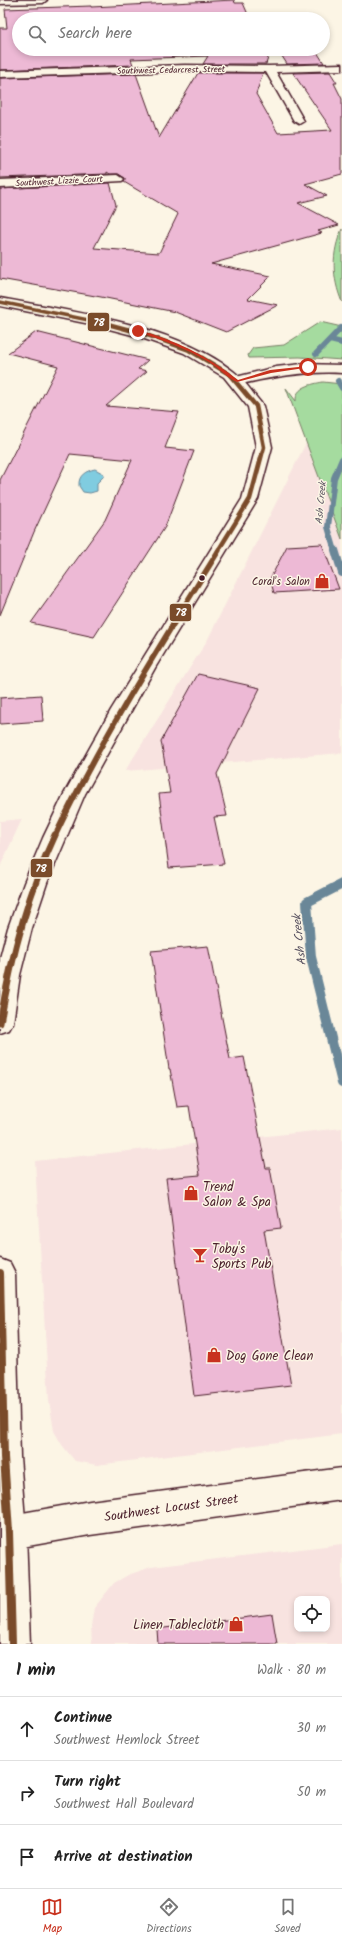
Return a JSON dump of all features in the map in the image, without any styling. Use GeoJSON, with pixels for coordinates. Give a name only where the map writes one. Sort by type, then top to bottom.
{"type":"FeatureCollection","features":[{"type":"Feature","properties":{"kind":"main road"},"geometry":{"type":"LineString","coordinates":[[0,1],[42,0]]}},
{"type":"Feature","properties":{"kind":"main road","name":"Southwest Cedarcrest Street"},"geometry":{"type":"LineString","coordinates":[[0,74],[185,68],[269,70],[342,66]]}},
{"type":"Feature","properties":{"kind":"main road"},"geometry":{"type":"LineString","coordinates":[[269,70],[299,121]]}},
{"type":"Feature","properties":{"kind":"main road","name":"Southwest Lizzie Court"},"geometry":{"type":"LineString","coordinates":[[0,184],[118,179]]}},
{"type":"Feature","properties":{"kind":"main road"},"geometry":{"type":"LineString","coordinates":[[0,302],[116,325],[159,337],[206,358],[237,381],[251,397],[264,428],[265,454],[260,480],[250,499],[113,722],[54,836],[22,917],[3,999],[0,1023]]}},
{"type":"Feature","properties":{"kind":"main road"},"geometry":{"type":"LineString","coordinates":[[237,381],[265,373],[292,369],[327,368],[342,370]]}},
{"type":"Feature","properties":{"kind":"main road"},"geometry":{"type":"LineString","coordinates":[[0,1273],[4,1533],[12,1644]]}},
{"type":"Feature","properties":{"kind":"main road","name":"Southwest Locust Street"},"geometry":{"type":"LineString","coordinates":[[4,1533],[90,1518],[342,1484]]}},
{"type":"Feature","properties":{"kind":"shaded area"},"geometry":{"type":"Polygon","coordinates":[[[306,443],[342,539],[342,753],[125,771],[208,639],[306,443]]]}},
{"type":"Feature","properties":{"kind":"shaded area"},"geometry":{"type":"Polygon","coordinates":[[[22,819],[0,867],[0,821],[22,819]]]}},
{"type":"Feature","properties":{"kind":"shaded area"},"geometry":{"type":"Polygon","coordinates":[[[342,1128],[342,1434],[97,1465],[75,1461],[62,1445],[54,1431],[49,1401],[35,1161],[342,1128]]]}},
{"type":"Feature","properties":{"kind":"shaded area"},"geometry":{"type":"Polygon","coordinates":[[[342,1544],[342,1644],[92,1644],[91,1626],[94,1608],[114,1583],[128,1575],[151,1567],[342,1544]]]}},
{"type":"Feature","properties":{"kind":"green space"},"geometry":{"type":"Polygon","coordinates":[[[342,229],[342,302],[336,284],[334,266],[336,247],[342,229]]]}},
{"type":"Feature","properties":{"kind":"green space"},"geometry":{"type":"Polygon","coordinates":[[[320,322],[342,327],[342,360],[300,357],[249,358],[248,355],[253,348],[284,345],[320,322]]]}},
{"type":"Feature","properties":{"kind":"green space"},"geometry":{"type":"Polygon","coordinates":[[[323,382],[342,384],[342,539],[286,388],[296,401],[296,396],[301,389],[309,385],[323,382]]]}},
{"type":"Feature","properties":{"kind":"water"},"geometry":{"type":"Polygon","coordinates":[[[95,469],[104,474],[97,483],[97,491],[90,493],[83,492],[79,486],[81,476],[86,472],[95,469]]]}},
{"type":"Feature","properties":{"kind":"building"},"geometry":{"type":"Polygon","coordinates":[[[234,0],[235,3],[243,3],[247,12],[12,12],[12,56],[208,56],[131,59],[133,65],[0,70],[0,28],[7,28],[5,9],[91,7],[234,0]]]}},
{"type":"Feature","properties":{"kind":"building"},"geometry":{"type":"Polygon","coordinates":[[[208,56],[269,56],[266,64],[203,64],[208,56]]]}},
{"type":"Feature","properties":{"kind":"building"},"geometry":{"type":"Polygon","coordinates":[[[282,56],[320,56],[324,63],[287,64],[282,56]]]}},
{"type":"Feature","properties":{"kind":"building"},"geometry":{"type":"Polygon","coordinates":[[[330,72],[337,83],[334,83],[342,99],[342,174],[305,184],[327,196],[298,203],[339,225],[318,231],[322,233],[211,264],[271,276],[248,299],[278,305],[226,332],[175,312],[0,279],[0,189],[110,183],[116,205],[94,248],[159,253],[178,214],[124,182],[125,178],[118,174],[110,174],[107,172],[107,174],[0,178],[0,78],[136,74],[159,138],[198,73],[263,73],[256,94],[278,133],[332,130],[293,73],[330,72]]]}},
{"type":"Feature","properties":{"kind":"building"},"geometry":{"type":"Polygon","coordinates":[[[36,332],[148,360],[138,369],[147,371],[106,406],[179,412],[165,448],[194,451],[165,527],[94,637],[31,623],[105,520],[132,460],[70,454],[34,532],[0,615],[0,480],[58,366],[8,353],[36,332]]]}},
{"type":"Feature","properties":{"kind":"building"},"geometry":{"type":"Polygon","coordinates":[[[322,544],[339,589],[274,593],[270,579],[287,546],[322,544]]]}},
{"type":"Feature","properties":{"kind":"building"},"geometry":{"type":"Polygon","coordinates":[[[198,674],[260,688],[217,774],[227,816],[214,817],[224,864],[169,868],[159,794],[170,793],[161,741],[198,674]]]}},
{"type":"Feature","properties":{"kind":"building"},"geometry":{"type":"Polygon","coordinates":[[[41,695],[43,721],[0,724],[0,698],[41,695]]]}},
{"type":"Feature","properties":{"kind":"building"},"geometry":{"type":"Polygon","coordinates":[[[208,946],[230,1059],[244,1057],[266,1168],[270,1168],[281,1228],[264,1230],[291,1385],[194,1396],[166,1178],[200,1175],[189,1106],[177,1107],[169,1069],[151,951],[208,946]]]}},
{"type":"Feature","properties":{"kind":"building","name":"Linen Tablecloth"},"geometry":{"type":"Polygon","coordinates":[[[272,1614],[277,1644],[158,1644],[157,1629],[272,1614]]]}},
{"type":"Feature","properties":{"kind":"waterway","name":"Ash Creek"},"geometry":{"type":"LineString","coordinates":[[316,354],[341,328]]}},
{"type":"Feature","properties":{"kind":"waterway"},"geometry":{"type":"LineString","coordinates":[[330,340],[342,343]]}},
{"type":"Feature","properties":{"kind":"waterway","name":"Ash Creek"},"geometry":{"type":"LineString","coordinates":[[338,381],[342,388]]}},
{"type":"Feature","properties":{"kind":"waterway","name":"Ash Creek"},"geometry":{"type":"LineString","coordinates":[[335,551],[328,527],[334,478],[342,459]]}},
{"type":"Feature","properties":{"kind":"waterway","name":"Ash Creek"},"geometry":{"type":"LineString","coordinates":[[335,550],[342,573]]}},
{"type":"Feature","properties":{"kind":"waterway","name":"Ash Creek"},"geometry":{"type":"LineString","coordinates":[[342,884],[307,902],[311,957],[342,1083]]}},
{"type":"Feature","properties":{"kind":"transit line","name":"78"},"geometry":{"type":"LineString","coordinates":[[0,302],[91,320],[141,333],[189,350],[229,374],[256,406],[264,447],[250,499],[121,710],[75,794],[54,838],[35,883],[20,928],[8,975],[0,1023]]}},
{"type":"Feature","properties":{"kind":"transit line","name":"78"},"geometry":{"type":"LineString","coordinates":[[0,1273],[4,1457],[9,1532],[12,1644]]}},
{"type":"Feature","properties":{"kind":"place","name":"Coral's Salon"},"geometry":{"type":"Point","coordinates":[322,581]}},
{"type":"Feature","properties":{"kind":"place","name":"Trend Salon & Spa"},"geometry":{"type":"Point","coordinates":[191,1193]}},
{"type":"Feature","properties":{"kind":"place","name":"Toby's Sports Pub"},"geometry":{"type":"Point","coordinates":[200,1255]}},
{"type":"Feature","properties":{"kind":"place","name":"Dog Gone Clean"},"geometry":{"type":"Point","coordinates":[214,1355]}},
{"type":"Feature","properties":{"kind":"place","name":"Linen Tablecloth"},"geometry":{"type":"Point","coordinates":[236,1624]}},
{"type":"Feature","properties":{"kind":"route"},"geometry":{"type":"LineString","coordinates":[[138,331],[159,337],[199,354],[213,362],[237,381],[270,372],[308,367]]}}]}
